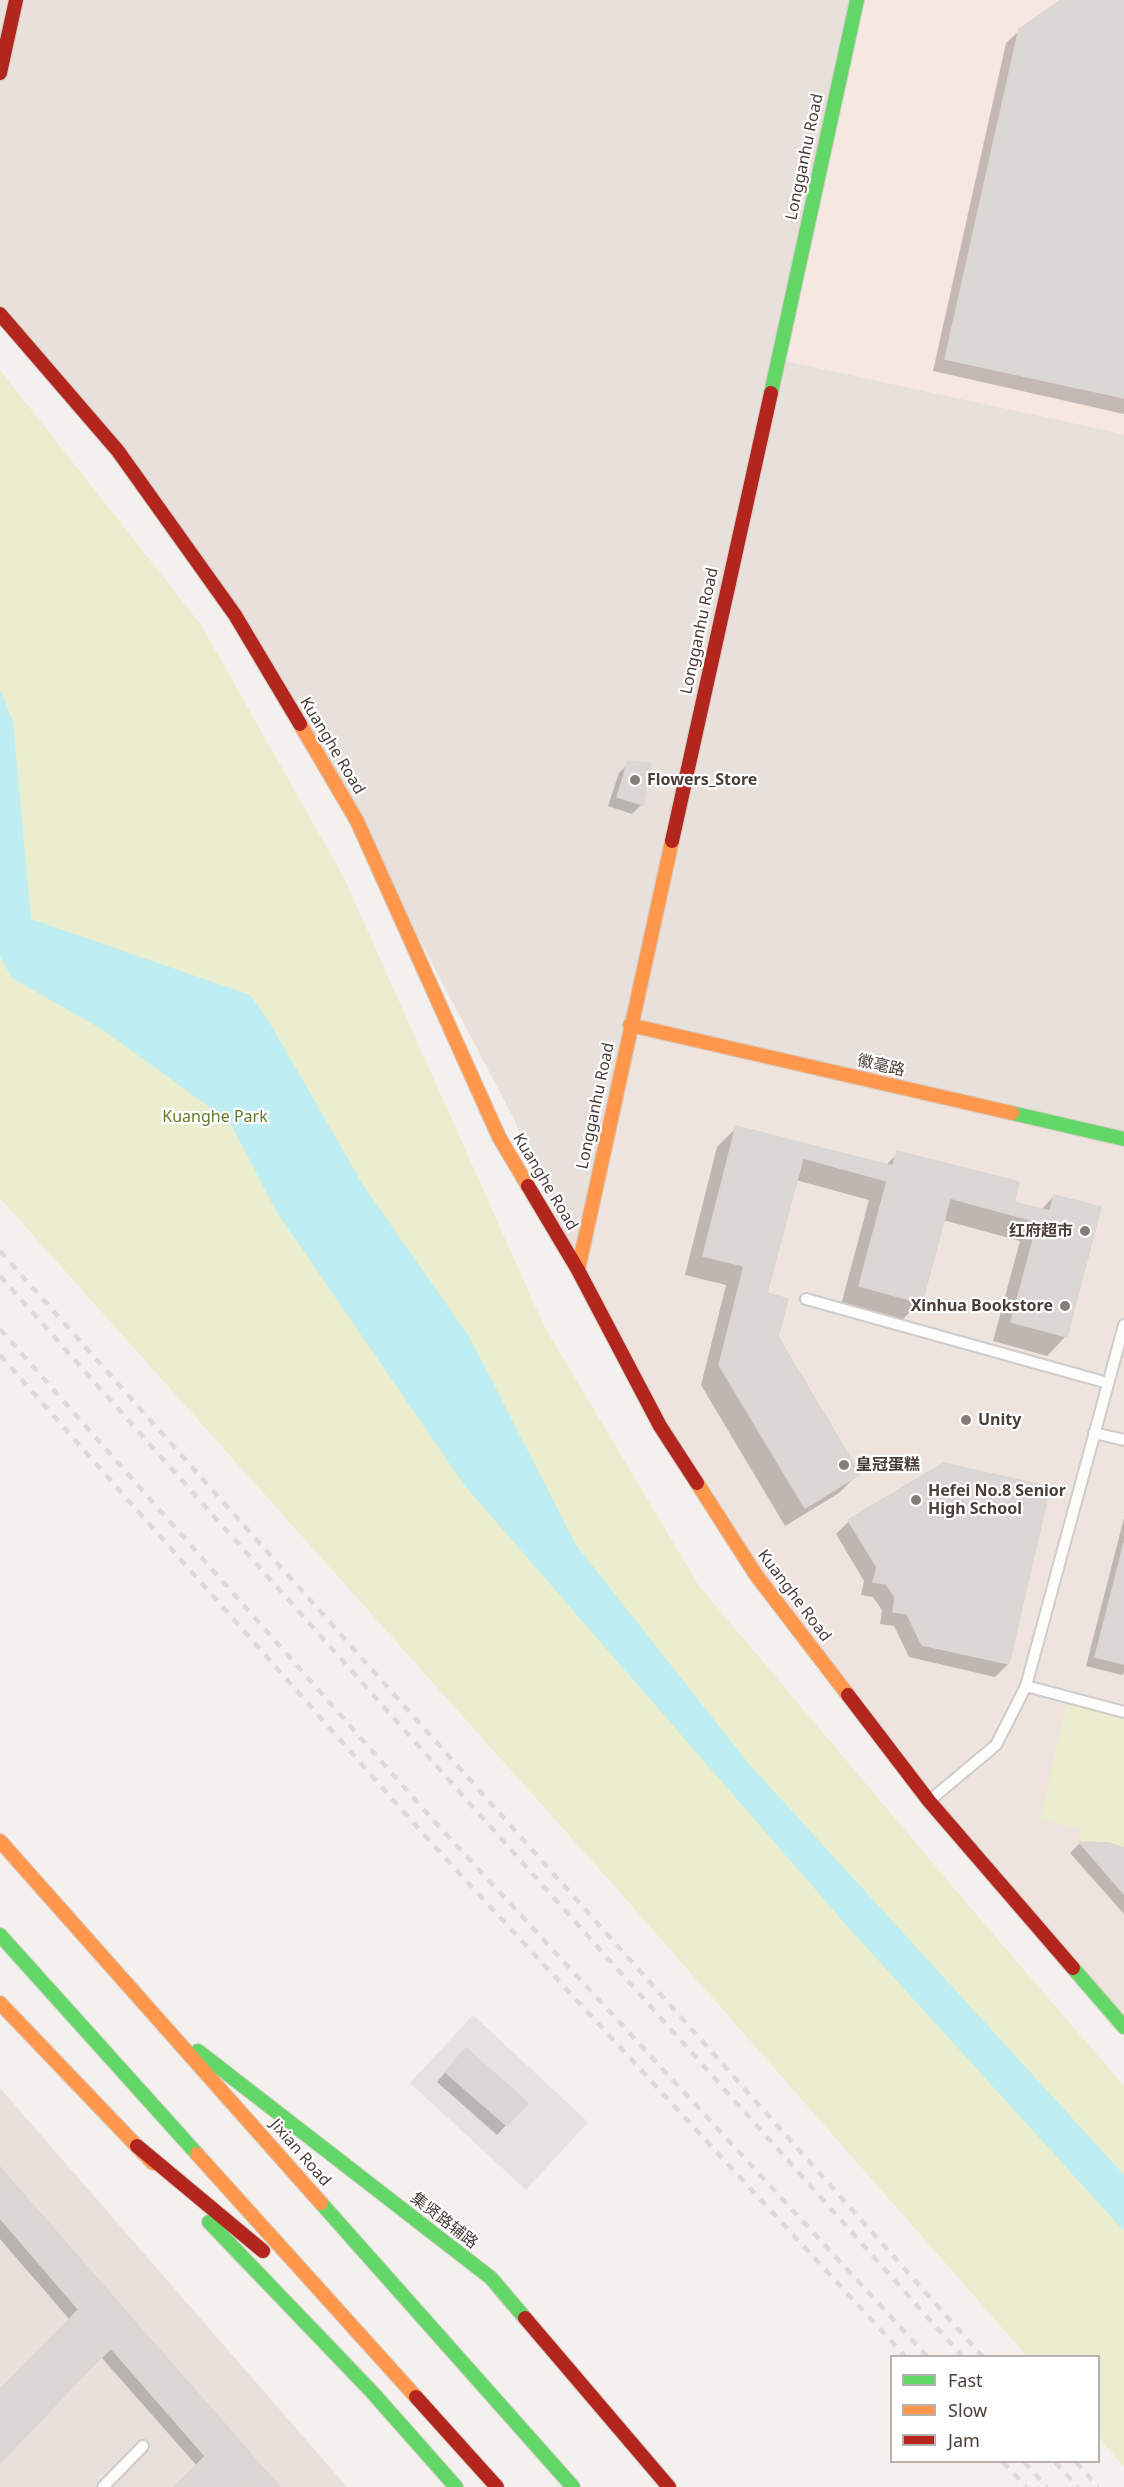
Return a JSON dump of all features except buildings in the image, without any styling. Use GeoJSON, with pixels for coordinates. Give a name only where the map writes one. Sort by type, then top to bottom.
{"type":"FeatureCollection","features":[{"type":"Feature","properties":{"kind":"main road"},"geometry":{"type":"LineString","coordinates":[[0,73],[16,0]]}},
{"type":"Feature","properties":{"kind":"main road","name":"Longganhu Road"},"geometry":{"type":"LineString","coordinates":[[578,1270],[857,0]]}},
{"type":"Feature","properties":{"kind":"main road","name":"Kuanghe Road"},"geometry":{"type":"LineString","coordinates":[[0,314],[118,451],[235,615],[357,821],[499,1137],[578,1270],[660,1426],[756,1575],[929,1801],[1124,2027]]}},
{"type":"Feature","properties":{"kind":"main road","name":"徽毫路"},"geometry":{"type":"LineString","coordinates":[[630,1025],[1124,1138]]}},
{"type":"Feature","properties":{"kind":"main road","name":"Jixian Road"},"geometry":{"type":"LineString","coordinates":[[0,1841],[573,2487]]}},
{"type":"Feature","properties":{"kind":"main road"},"geometry":{"type":"LineString","coordinates":[[0,1935],[497,2487]]}},
{"type":"Feature","properties":{"kind":"main road"},"geometry":{"type":"LineString","coordinates":[[0,2002],[372,2392],[456,2487]]}},
{"type":"Feature","properties":{"kind":"main road","name":"集贤路辅路"},"geometry":{"type":"LineString","coordinates":[[160,2020],[491,2278],[669,2487]]}},
{"type":"Feature","properties":{"kind":"main road"},"geometry":{"type":"LineString","coordinates":[[137,2146],[350,2323]]}},
{"type":"Feature","properties":{"kind":"lane"},"geometry":{"type":"LineString","coordinates":[[806,1299],[1108,1383]]}},
{"type":"Feature","properties":{"kind":"lane"},"geometry":{"type":"LineString","coordinates":[[929,1801],[996,1745],[1026,1686],[1124,1325]]}},
{"type":"Feature","properties":{"kind":"lane"},"geometry":{"type":"LineString","coordinates":[[1094,1433],[1124,1440]]}},
{"type":"Feature","properties":{"kind":"lane"},"geometry":{"type":"LineString","coordinates":[[1026,1686],[1124,1712]]}},
{"type":"Feature","properties":{"kind":"lane"},"geometry":{"type":"LineString","coordinates":[[103,2487],[143,2446]]}},
{"type":"Feature","properties":{"kind":"shaded area"},"geometry":{"type":"Polygon","coordinates":[[[0,0],[857,0],[777,359],[1124,434],[1124,1139],[578,1270],[513,1117],[357,821],[235,615],[0,314],[0,0]]]}},
{"type":"Feature","properties":{"kind":"shaded area"},"geometry":{"type":"Polygon","coordinates":[[[857,0],[1124,0],[1124,434],[777,359],[857,0]]]}},
{"type":"Feature","properties":{"kind":"shaded area","name":"Hefei No.8 Senior High School"},"geometry":{"type":"Polygon","coordinates":[[[630,1025],[1124,1139],[1124,2027],[756,1575],[578,1270],[630,1025]]]}},
{"type":"Feature","properties":{"kind":"shaded area"},"geometry":{"type":"Polygon","coordinates":[[[473,2015],[588,2122],[526,2190],[410,2083],[473,2015]]]}},
{"type":"Feature","properties":{"kind":"shaded area"},"geometry":{"type":"Polygon","coordinates":[[[0,2088],[347,2487],[0,2487],[0,2088]]]}},
{"type":"Feature","properties":{"kind":"green space","name":"Kuanghe Park"},"geometry":{"type":"Polygon","coordinates":[[[0,370],[201,625],[344,878],[544,1326],[699,1586],[1124,2086],[1124,2467],[1100,2439],[1100,2355],[1026,2355],[610,1881],[0,1198],[0,370]]]}},
{"type":"Feature","properties":{"kind":"green space"},"geometry":{"type":"Polygon","coordinates":[[[1067,1703],[1124,1718],[1124,1848],[1109,1843],[1079,1842],[1082,1829],[1040,1819],[1067,1703]]]}},
{"type":"Feature","properties":{"kind":"water"},"geometry":{"type":"Polygon","coordinates":[[[0,689],[13,722],[31,919],[250,995],[268,1020],[363,1185],[470,1338],[576,1545],[748,1763],[1124,2175],[1124,2231],[848,1927],[465,1486],[276,1211],[230,1122],[103,1030],[12,978],[0,956],[0,689]]]}},
{"type":"Feature","properties":{"kind":"railway"},"geometry":{"type":"LineString","coordinates":[[0,1251],[981,2355]]}},
{"type":"Feature","properties":{"kind":"railway"},"geometry":{"type":"LineString","coordinates":[[0,1276],[961,2355]]}},
{"type":"Feature","properties":{"kind":"railway"},"geometry":{"type":"LineString","coordinates":[[0,1329],[435,1822],[926,2355]]}},
{"type":"Feature","properties":{"kind":"railway"},"geometry":{"type":"LineString","coordinates":[[0,1355],[425,1836],[904,2355]]}},
{"type":"Feature","properties":{"kind":"railway"},"geometry":{"type":"LineString","coordinates":[[1004,2463],[1026,2487]]}},
{"type":"Feature","properties":{"kind":"railway"},"geometry":{"type":"LineString","coordinates":[[1025,2463],[1047,2487]]}},
{"type":"Feature","properties":{"kind":"railway"},"geometry":{"type":"LineString","coordinates":[[1056,2463],[1078,2487]]}},
{"type":"Feature","properties":{"kind":"railway"},"geometry":{"type":"LineString","coordinates":[[1077,2463],[1098,2487]]}},
{"type":"Feature","properties":{"kind":"traffic: fast"},"geometry":{"type":"LineString","coordinates":[[771,393],[857,0]]}},
{"type":"Feature","properties":{"kind":"traffic: fast"},"geometry":{"type":"LineString","coordinates":[[1012,1113],[1124,1139]]}},
{"type":"Feature","properties":{"kind":"traffic: fast"},"geometry":{"type":"LineString","coordinates":[[0,1935],[197,2154]]}},
{"type":"Feature","properties":{"kind":"traffic: fast"},"geometry":{"type":"LineString","coordinates":[[1073,1968],[1124,2027]]}},
{"type":"Feature","properties":{"kind":"traffic: fast"},"geometry":{"type":"LineString","coordinates":[[198,2051],[491,2278],[525,2318]]}},
{"type":"Feature","properties":{"kind":"traffic: fast"},"geometry":{"type":"LineString","coordinates":[[321,2203],[573,2487]]}},
{"type":"Feature","properties":{"kind":"traffic: fast"},"geometry":{"type":"LineString","coordinates":[[209,2222],[372,2392],[456,2487]]}},
{"type":"Feature","properties":{"kind":"traffic: slow"},"geometry":{"type":"LineString","coordinates":[[300,724],[357,821],[499,1137],[528,1186]]}},
{"type":"Feature","properties":{"kind":"traffic: slow"},"geometry":{"type":"LineString","coordinates":[[578,1270],[672,841]]}},
{"type":"Feature","properties":{"kind":"traffic: slow"},"geometry":{"type":"LineString","coordinates":[[630,1025],[1012,1113]]}},
{"type":"Feature","properties":{"kind":"traffic: slow"},"geometry":{"type":"LineString","coordinates":[[697,1483],[756,1575],[848,1695]]}},
{"type":"Feature","properties":{"kind":"traffic: slow"},"geometry":{"type":"LineString","coordinates":[[0,1841],[321,2203]]}},
{"type":"Feature","properties":{"kind":"traffic: slow"},"geometry":{"type":"LineString","coordinates":[[0,2003],[153,2163]]}},
{"type":"Feature","properties":{"kind":"traffic: slow"},"geometry":{"type":"LineString","coordinates":[[197,2154],[416,2397]]}},
{"type":"Feature","properties":{"kind":"traffic: jam"},"geometry":{"type":"LineString","coordinates":[[0,73],[16,0]]}},
{"type":"Feature","properties":{"kind":"traffic: jam"},"geometry":{"type":"LineString","coordinates":[[0,314],[118,451],[235,615],[300,724]]}},
{"type":"Feature","properties":{"kind":"traffic: jam"},"geometry":{"type":"LineString","coordinates":[[672,841],[771,393]]}},
{"type":"Feature","properties":{"kind":"traffic: jam"},"geometry":{"type":"LineString","coordinates":[[528,1186],[578,1270],[660,1426],[697,1483]]}},
{"type":"Feature","properties":{"kind":"traffic: jam"},"geometry":{"type":"LineString","coordinates":[[848,1695],[929,1801],[1073,1968]]}},
{"type":"Feature","properties":{"kind":"traffic: jam"},"geometry":{"type":"LineString","coordinates":[[137,2146],[263,2251]]}},
{"type":"Feature","properties":{"kind":"traffic: jam"},"geometry":{"type":"LineString","coordinates":[[525,2318],[669,2487]]}},
{"type":"Feature","properties":{"kind":"traffic: jam"},"geometry":{"type":"LineString","coordinates":[[416,2397],[497,2487]]}},
{"type":"Feature","properties":{"kind":"place","name":"Flowers_Store"},"geometry":{"type":"Point","coordinates":[635,780]}},
{"type":"Feature","properties":{"kind":"place","name":"红府超市"},"geometry":{"type":"Point","coordinates":[1085,1231]}},
{"type":"Feature","properties":{"kind":"place","name":"Xinhua Bookstore"},"geometry":{"type":"Point","coordinates":[1065,1306]}},
{"type":"Feature","properties":{"kind":"place","name":"Unity"},"geometry":{"type":"Point","coordinates":[966,1420]}},
{"type":"Feature","properties":{"kind":"place","name":"皇冠蛋糕"},"geometry":{"type":"Point","coordinates":[844,1465]}},
{"type":"Feature","properties":{"kind":"place","name":"Hefei No.8 Senior High School"},"geometry":{"type":"Point","coordinates":[916,1500]}}]}
